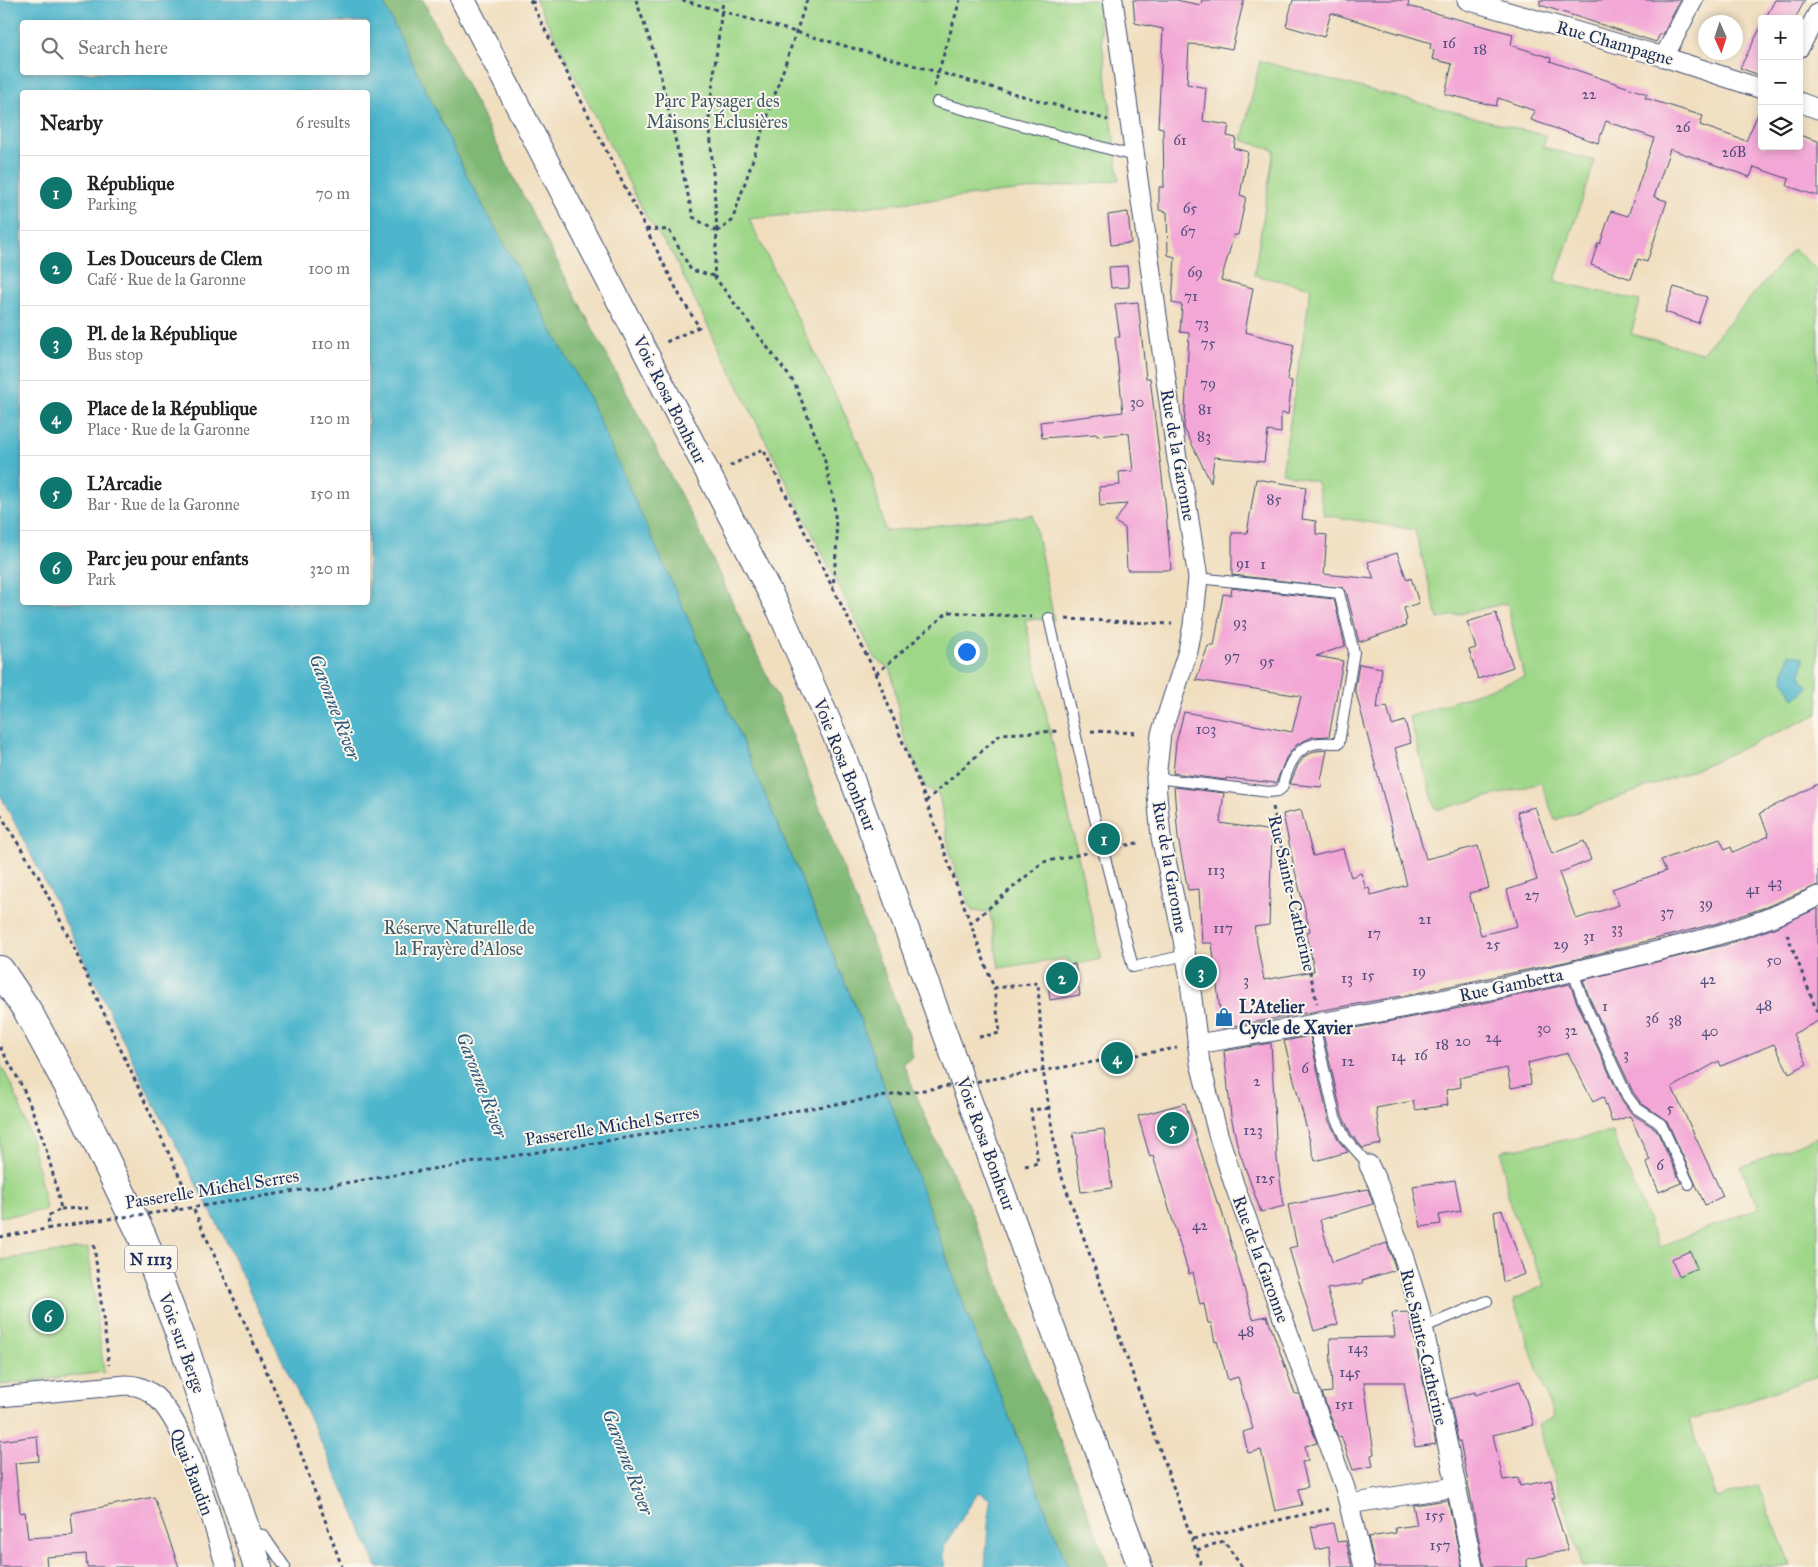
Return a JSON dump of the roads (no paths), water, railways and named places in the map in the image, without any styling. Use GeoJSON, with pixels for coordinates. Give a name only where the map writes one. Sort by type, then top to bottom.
{"type":"FeatureCollection","features":[{"type":"Feature","properties":{"kind":"main road","name":"Voie sur Berge"},"geometry":{"type":"LineString","coordinates":[[0,970],[27,1010],[82,1111],[142,1236],[181,1337],[258,1567]]}},
{"type":"Feature","properties":{"kind":"street","name":"Voie Rosa Bonheur"},"geometry":{"type":"LineString","coordinates":[[464,0],[780,612],[841,750],[1140,1567]]}},
{"type":"Feature","properties":{"kind":"street","name":"Rue de la Garonne"},"geometry":{"type":"LineString","coordinates":[[1113,0],[1177,458],[1185,495],[1198,578],[1188,651],[1161,734],[1156,778],[1161,837],[1186,955],[1197,1044],[1218,1134],[1234,1184],[1349,1504],[1364,1567]]}},
{"type":"Feature","properties":{"kind":"street","name":"Rue Champagne"},"geometry":{"type":"LineString","coordinates":[[1467,0],[1664,57],[1758,88]]}},
{"type":"Feature","properties":{"kind":"street"},"geometry":{"type":"LineString","coordinates":[[1664,57],[1694,0]]}},
{"type":"Feature","properties":{"kind":"street"},"geometry":{"type":"LineString","coordinates":[[1803,41],[1818,13]]}},
{"type":"Feature","properties":{"kind":"street"},"geometry":{"type":"LineString","coordinates":[[1803,103],[1818,109]]}},
{"type":"Feature","properties":{"kind":"street","name":"Rue Gambetta"},"geometry":{"type":"LineString","coordinates":[[1197,1044],[1318,1024],[1573,972],[1730,932],[1779,915],[1818,896]]}},
{"type":"Feature","properties":{"kind":"street","name":"Rue Sainte-Catherine"},"geometry":{"type":"LineString","coordinates":[[1369,1165],[1378,1184],[1405,1261],[1418,1307],[1473,1567]]}},
{"type":"Feature","properties":{"kind":"street","name":"Quai Baudin"},"geometry":{"type":"LineString","coordinates":[[0,1396],[112,1386],[135,1386],[152,1394],[164,1407],[182,1434],[226,1567]]}},
{"type":"Feature","properties":{"kind":"street"},"geometry":{"type":"LineString","coordinates":[[1349,1504],[1456,1487]]}},
{"type":"Feature","properties":{"kind":"lane"},"geometry":{"type":"LineString","coordinates":[[936,102],[1134,156]]}},
{"type":"Feature","properties":{"kind":"lane","name":"Rue Sainte-Catherine"},"geometry":{"type":"LineString","coordinates":[[1156,778],[1269,792],[1278,791],[1282,788],[1287,767],[1296,755],[1314,744],[1339,743],[1354,652],[1339,594],[1198,578]]}},
{"type":"Feature","properties":{"kind":"lane"},"geometry":{"type":"LineString","coordinates":[[1049,618],[1103,850],[1133,966],[1186,955]]}},
{"type":"Feature","properties":{"kind":"lane"},"geometry":{"type":"LineString","coordinates":[[1573,972],[1583,1000],[1627,1096],[1636,1108],[1661,1124],[1689,1184]]}},
{"type":"Feature","properties":{"kind":"lane","name":"Rue Sainte-Catherine"},"geometry":{"type":"LineString","coordinates":[[1318,1024],[1334,1116],[1345,1138],[1369,1165]]}},
{"type":"Feature","properties":{"kind":"lane"},"geometry":{"type":"LineString","coordinates":[[1422,1328],[1487,1302]]}},
{"type":"Feature","properties":{"kind":"lane"},"geometry":{"type":"LineString","coordinates":[[245,1532],[263,1535],[285,1567]]}},
{"type":"Feature","properties":{"kind":"water","name":"Réserve Naturelle de la Frayère d'Alose"},"geometry":{"type":"Polygon","coordinates":[[[0,0],[382,0],[471,184],[589,398],[731,715],[855,1006],[973,1330],[1014,1428],[1068,1567],[985,1567],[990,1499],[978,1492],[944,1548],[945,1567],[377,1567],[351,1506],[223,1235],[148,1092],[75,941],[0,794],[0,0]]]}},
{"type":"Feature","properties":{"kind":"water"},"geometry":{"type":"Polygon","coordinates":[[[1789,654],[1804,657],[1801,676],[1809,688],[1794,699],[1783,677],[1789,654]]]}},
{"type":"Feature","properties":{"kind":"place","name":"République"},"geometry":{"type":"Point","coordinates":[1104,839]}},
{"type":"Feature","properties":{"kind":"place","name":"Pl. de la République"},"geometry":{"type":"Point","coordinates":[1201,972]}},
{"type":"Feature","properties":{"kind":"place","name":"Les Douceurs de Clem"},"geometry":{"type":"Point","coordinates":[1062,978]}},
{"type":"Feature","properties":{"kind":"place","name":"L'Atelier Cycle de Xavier"},"geometry":{"type":"Point","coordinates":[1224,1017]}},
{"type":"Feature","properties":{"kind":"place","name":"Place de la République"},"geometry":{"type":"Point","coordinates":[1117,1058]}},
{"type":"Feature","properties":{"kind":"place","name":"L'Arcadie"},"geometry":{"type":"Point","coordinates":[1173,1128]}},
{"type":"Feature","properties":{"kind":"place","name":"Parc jeu pour enfants"},"geometry":{"type":"Point","coordinates":[48,1316]}},
{"type":"Feature","properties":{"kind":"park label","name":"Parc Paysager des Maisons Éclusières"},"geometry":{"type":"Point","coordinates":[717,111]}},
{"type":"Feature","properties":{"kind":"water label","name":"Garonne River"},"geometry":{"type":"Point","coordinates":[335,707]}},
{"type":"Feature","properties":{"kind":"water label","name":"Garonne River"},"geometry":{"type":"Point","coordinates":[482,1085]}},
{"type":"Feature","properties":{"kind":"water label","name":"Garonne River"},"geometry":{"type":"Point","coordinates":[628,1462]}}]}
